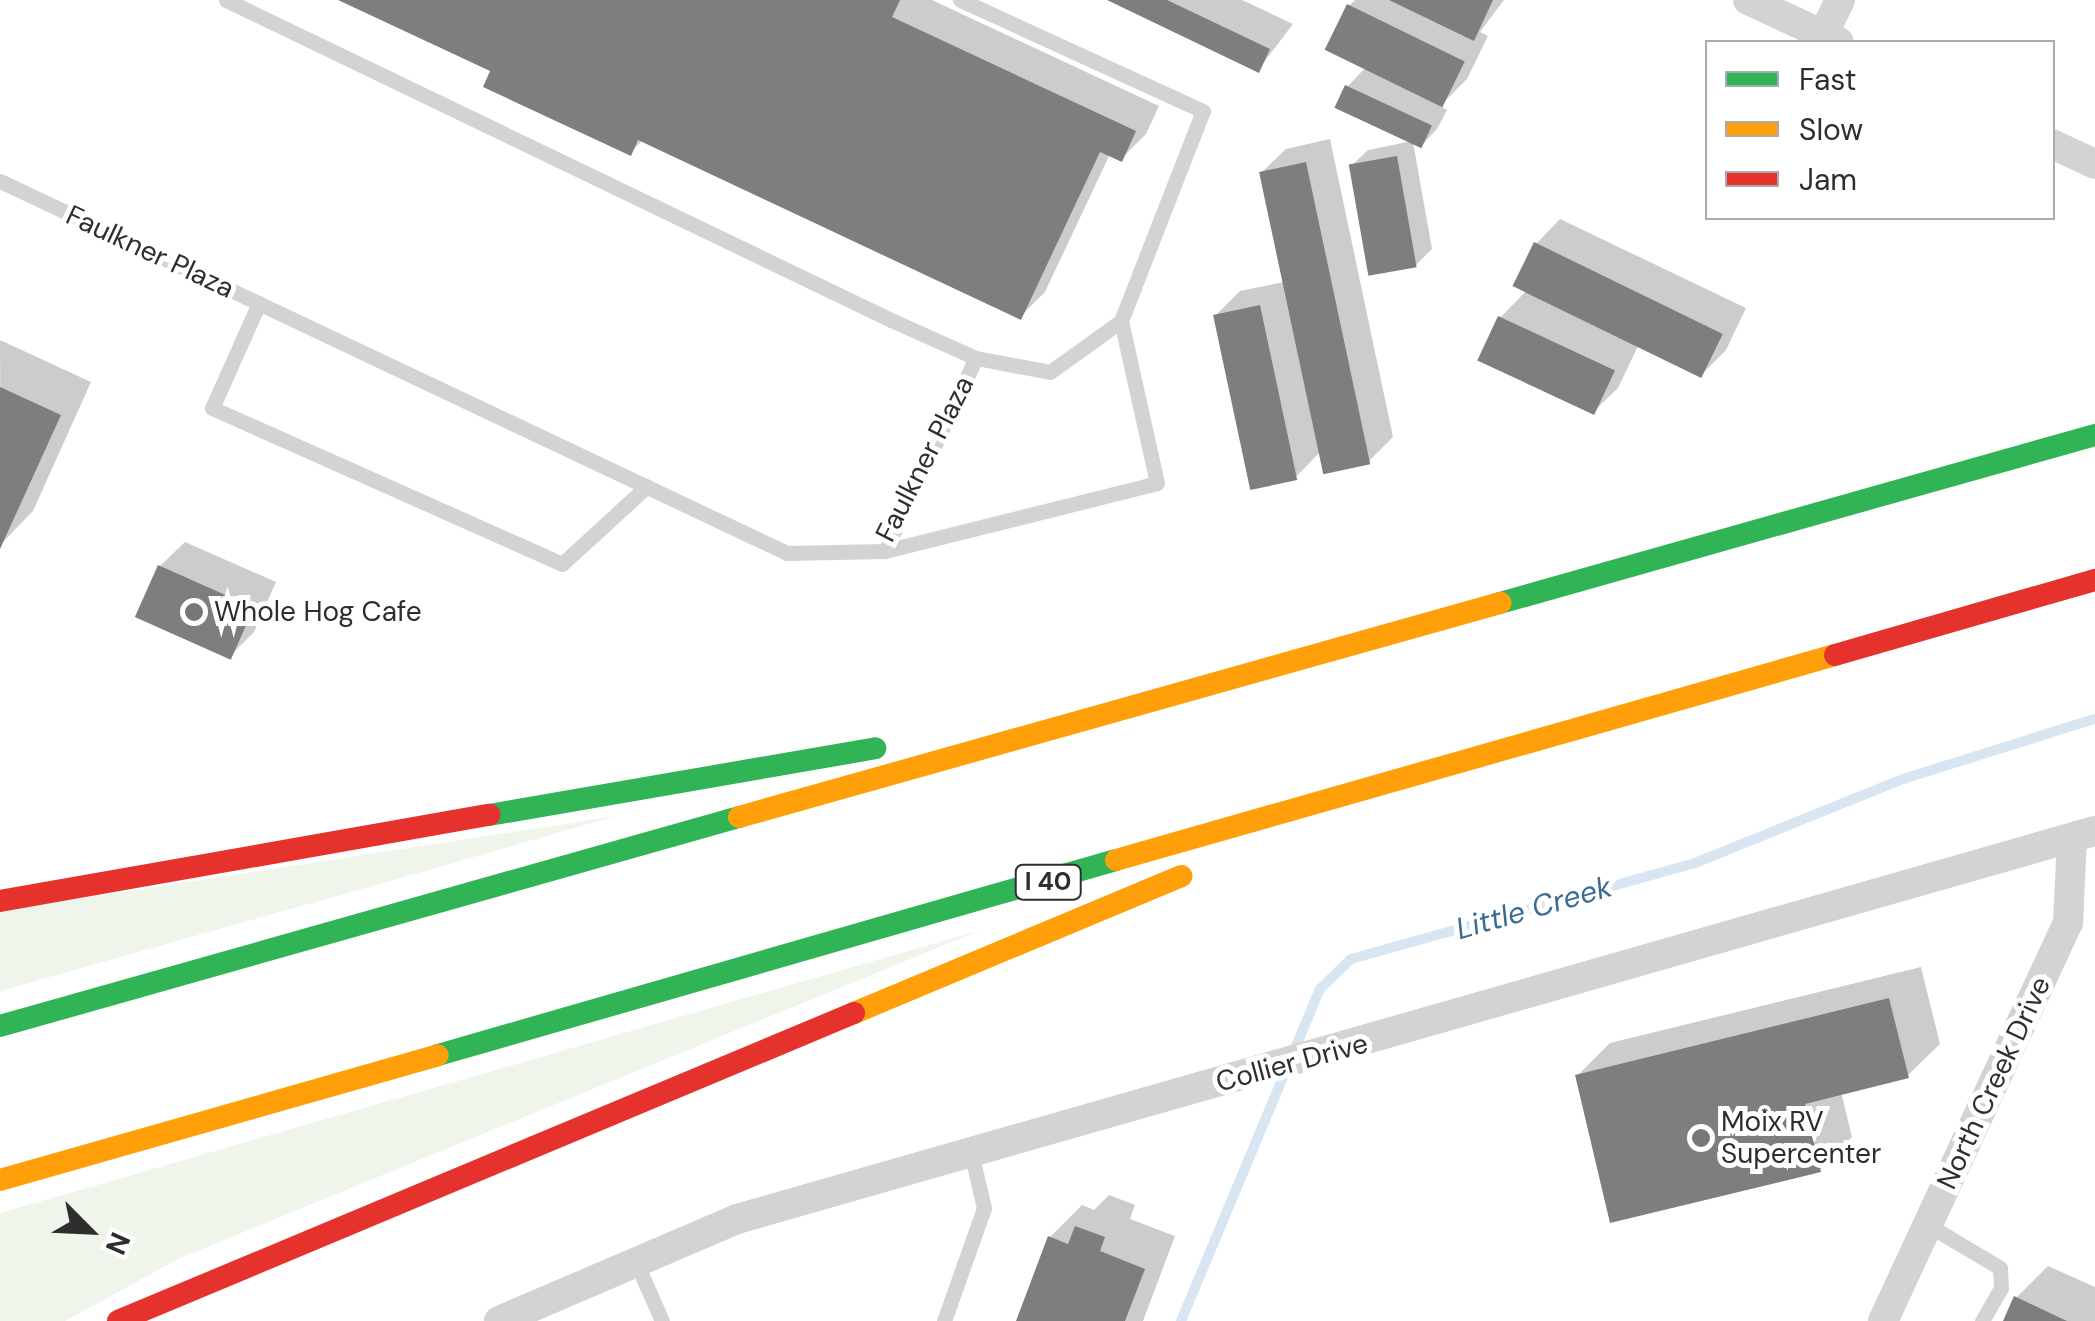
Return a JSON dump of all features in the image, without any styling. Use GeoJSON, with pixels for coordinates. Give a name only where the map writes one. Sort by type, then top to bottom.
{"type":"FeatureCollection","features":[{"type":"Feature","properties":{"kind":"highway"},"geometry":{"type":"LineString","coordinates":[[0,1026],[2095,435]]}},
{"type":"Feature","properties":{"kind":"highway","name":"I 40"},"geometry":{"type":"LineString","coordinates":[[0,1180],[1416,778],[2095,580]]}},
{"type":"Feature","properties":{"kind":"highway"},"geometry":{"type":"LineString","coordinates":[[0,901],[1174,696]]}},
{"type":"Feature","properties":{"kind":"highway"},"geometry":{"type":"LineString","coordinates":[[1232,854],[1416,778]]}},
{"type":"Feature","properties":{"kind":"highway"},"geometry":{"type":"LineString","coordinates":[[118,1321],[1196,870]]}},
{"type":"Feature","properties":{"kind":"street"},"geometry":{"type":"LineString","coordinates":[[1748,0],[1831,39],[1840,0]]}},
{"type":"Feature","properties":{"kind":"street"},"geometry":{"type":"LineString","coordinates":[[2055,145],[2095,164]]}},
{"type":"Feature","properties":{"kind":"street","name":"Collier Drive"},"geometry":{"type":"LineString","coordinates":[[499,1321],[738,1219],[1344,1049],[2084,834]]}},
{"type":"Feature","properties":{"kind":"street","name":"North Creek Drive"},"geometry":{"type":"LineString","coordinates":[[1883,1321],[2068,924],[2084,834]]}},
{"type":"Feature","properties":{"kind":"lane","name":"Faulkner Plaza"},"geometry":{"type":"LineString","coordinates":[[0,181],[787,552],[885,551],[976,358],[226,0]]}},
{"type":"Feature","properties":{"kind":"lane"},"geometry":{"type":"LineString","coordinates":[[960,0],[1204,110],[1121,321],[1050,372],[976,358]]}},
{"type":"Feature","properties":{"kind":"lane"},"geometry":{"type":"LineString","coordinates":[[258,303],[212,408],[562,564],[647,486]]}},
{"type":"Feature","properties":{"kind":"lane"},"geometry":{"type":"LineString","coordinates":[[885,551],[1157,483],[1121,321]]}},
{"type":"Feature","properties":{"kind":"lane"},"geometry":{"type":"LineString","coordinates":[[944,1321],[984,1208],[971,1152]]}},
{"type":"Feature","properties":{"kind":"lane"},"geometry":{"type":"LineString","coordinates":[[1928,1225],[2000,1268],[2000,1288],[1982,1321]]}},
{"type":"Feature","properties":{"kind":"lane"},"geometry":{"type":"LineString","coordinates":[[636,1262],[662,1321]]}},
{"type":"Feature","properties":{"kind":"shaded area"},"geometry":{"type":"Polygon","coordinates":[[[616,816],[418,873],[0,991],[0,911],[616,816]]]}},
{"type":"Feature","properties":{"kind":"shaded area"},"geometry":{"type":"Polygon","coordinates":[[[981,930],[180,1258],[65,1321],[0,1321],[0,1213],[981,930]]]}},
{"type":"Feature","properties":{"kind":"building"},"geometry":{"type":"Polygon","coordinates":[[[338,0],[900,0],[892,17],[1136,131],[1122,162],[1100,152],[1021,320],[638,140],[631,156],[483,87],[490,71],[338,0]]]}},
{"type":"Feature","properties":{"kind":"building"},"geometry":{"type":"Polygon","coordinates":[[[1107,0],[1167,0],[1270,49],[1259,73],[1107,0]]]}},
{"type":"Feature","properties":{"kind":"building"},"geometry":{"type":"Polygon","coordinates":[[[1389,0],[1493,0],[1474,41],[1389,0]]]}},
{"type":"Feature","properties":{"kind":"building"},"geometry":{"type":"Polygon","coordinates":[[[1347,4],[1465,61],[1442,107],[1325,50],[1347,4]]]}},
{"type":"Feature","properties":{"kind":"building"},"geometry":{"type":"Polygon","coordinates":[[[1345,85],[1432,126],[1421,148],[1334,108],[1345,85]]]}},
{"type":"Feature","properties":{"kind":"building"},"geometry":{"type":"Polygon","coordinates":[[[1397,156],[1417,267],[1368,276],[1349,165],[1397,156]]]}},
{"type":"Feature","properties":{"kind":"building"},"geometry":{"type":"Polygon","coordinates":[[[1306,162],[1370,464],[1323,474],[1259,172],[1306,162]]]}},
{"type":"Feature","properties":{"kind":"building"},"geometry":{"type":"Polygon","coordinates":[[[1534,242],[1723,334],[1701,378],[1513,286],[1534,242]]]}},
{"type":"Feature","properties":{"kind":"building"},"geometry":{"type":"Polygon","coordinates":[[[1260,305],[1297,480],[1250,490],[1213,315],[1260,305]]]}},
{"type":"Feature","properties":{"kind":"building"},"geometry":{"type":"Polygon","coordinates":[[[1498,316],[1615,371],[1594,415],[1477,360],[1498,316]]]}},
{"type":"Feature","properties":{"kind":"building"},"geometry":{"type":"Polygon","coordinates":[[[0,387],[61,415],[0,549],[0,387]]]}},
{"type":"Feature","properties":{"kind":"building","name":"Whole Hog Cafe"},"geometry":{"type":"Polygon","coordinates":[[[158,565],[254,608],[231,660],[135,617],[158,565]]]}},
{"type":"Feature","properties":{"kind":"building","name":"Moix RV Supercenter"},"geometry":{"type":"Polygon","coordinates":[[[1889,998],[1909,1078],[1805,1104],[1821,1172],[1610,1223],[1575,1075],[1889,998]]]}},
{"type":"Feature","properties":{"kind":"building"},"geometry":{"type":"Polygon","coordinates":[[[1075,1226],[1105,1237],[1100,1251],[1145,1269],[1125,1321],[1016,1321],[1048,1236],[1068,1244],[1075,1226]]]}},
{"type":"Feature","properties":{"kind":"building"},"geometry":{"type":"Polygon","coordinates":[[[2014,1296],[2067,1321],[2003,1321],[2014,1296]]]}},
{"type":"Feature","properties":{"kind":"waterway","name":"Little Creek"},"geometry":{"type":"LineString","coordinates":[[1181,1321],[1320,989],[1351,959],[1695,863],[1903,779],[2095,719]]}},
{"type":"Feature","properties":{"kind":"traffic: fast"},"geometry":{"type":"LineString","coordinates":[[1500,603],[2095,435]]}},
{"type":"Feature","properties":{"kind":"traffic: fast"},"geometry":{"type":"LineString","coordinates":[[489,815],[875,748]]}},
{"type":"Feature","properties":{"kind":"traffic: fast"},"geometry":{"type":"LineString","coordinates":[[0,1026],[739,817]]}},
{"type":"Feature","properties":{"kind":"traffic: fast"},"geometry":{"type":"LineString","coordinates":[[438,1055],[1116,860]]}},
{"type":"Feature","properties":{"kind":"traffic: slow"},"geometry":{"type":"LineString","coordinates":[[739,817],[1500,603]]}},
{"type":"Feature","properties":{"kind":"traffic: slow"},"geometry":{"type":"LineString","coordinates":[[1116,860],[1835,655]]}},
{"type":"Feature","properties":{"kind":"traffic: slow"},"geometry":{"type":"LineString","coordinates":[[854,1013],[1181,876]]}},
{"type":"Feature","properties":{"kind":"traffic: slow"},"geometry":{"type":"LineString","coordinates":[[0,1180],[438,1055]]}},
{"type":"Feature","properties":{"kind":"traffic: jam"},"geometry":{"type":"LineString","coordinates":[[1835,655],[2095,580]]}},
{"type":"Feature","properties":{"kind":"traffic: jam"},"geometry":{"type":"LineString","coordinates":[[0,901],[489,815]]}},
{"type":"Feature","properties":{"kind":"traffic: jam"},"geometry":{"type":"LineString","coordinates":[[118,1321],[854,1013]]}},
{"type":"Feature","properties":{"kind":"place","name":"Whole Hog Cafe"},"geometry":{"type":"Point","coordinates":[194,612]}},
{"type":"Feature","properties":{"kind":"place","name":"Moix RV Supercenter"},"geometry":{"type":"Point","coordinates":[1701,1138]}}]}
